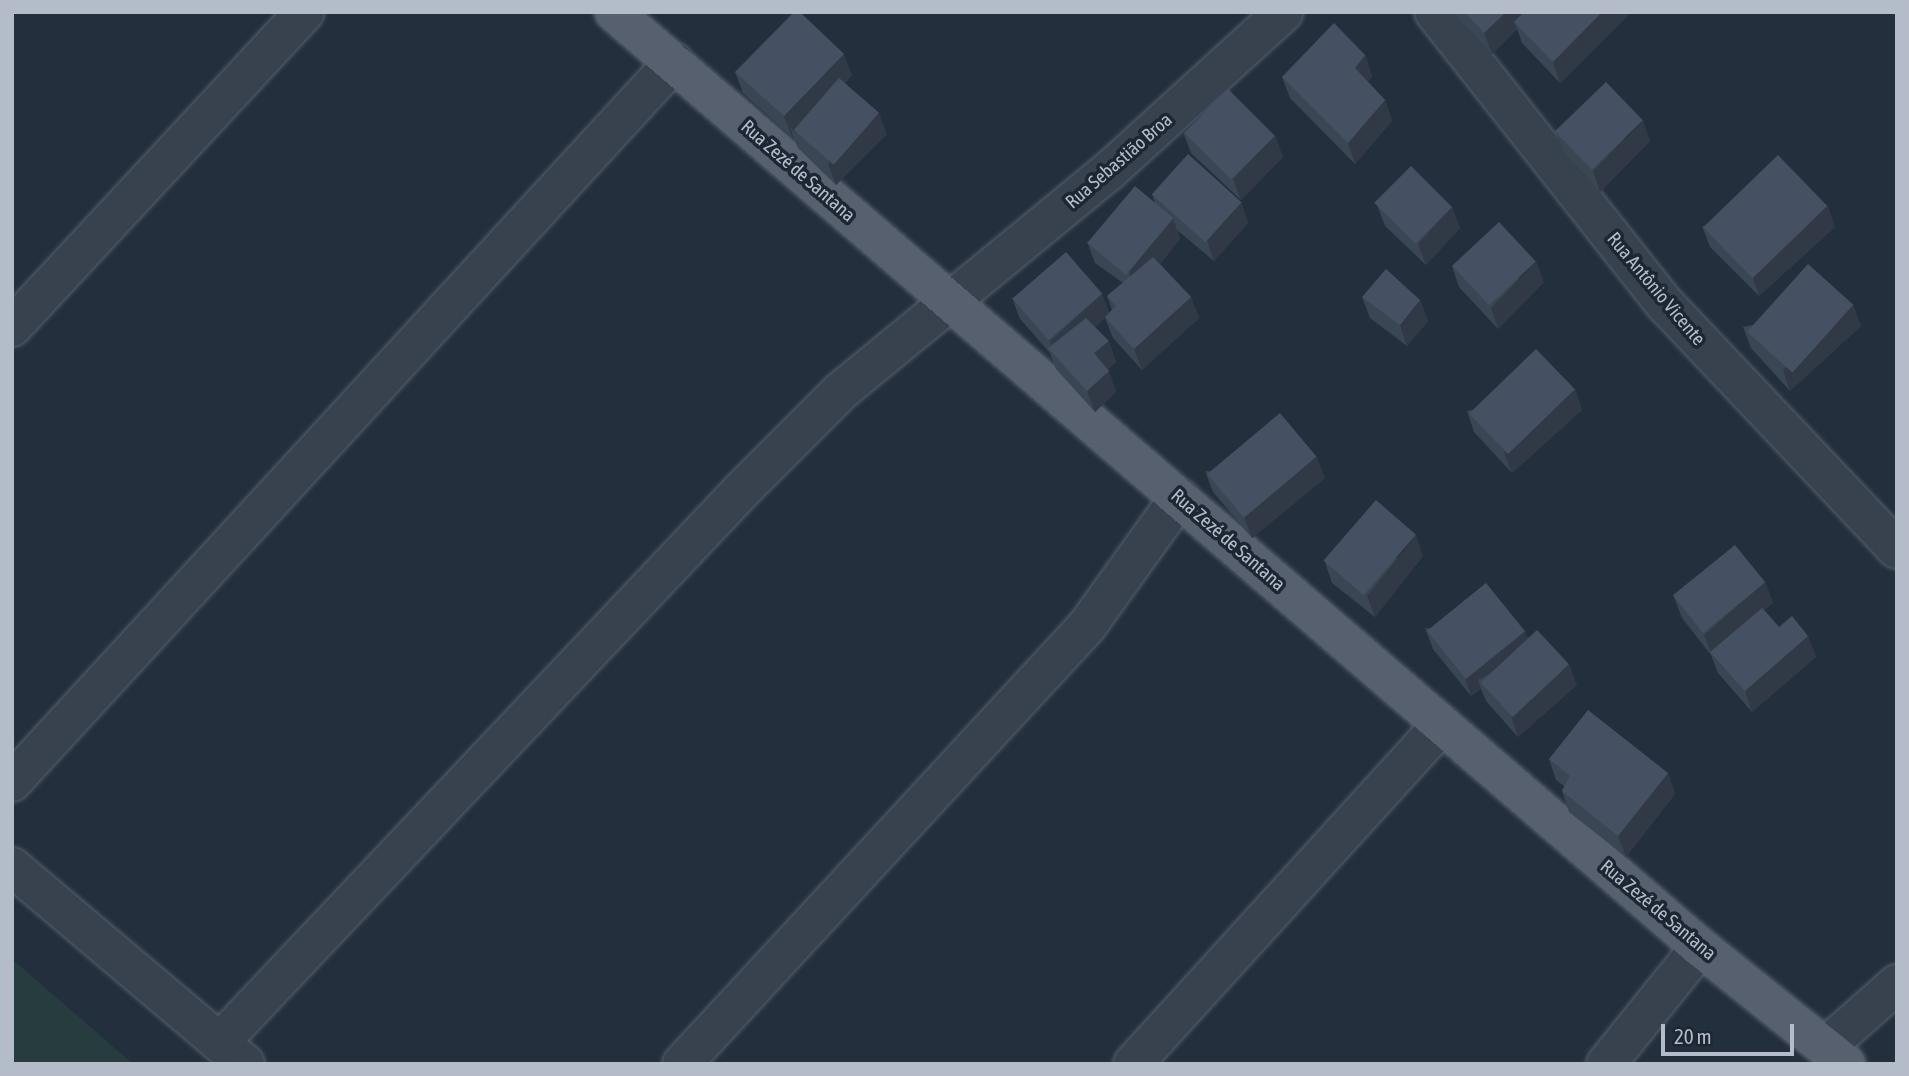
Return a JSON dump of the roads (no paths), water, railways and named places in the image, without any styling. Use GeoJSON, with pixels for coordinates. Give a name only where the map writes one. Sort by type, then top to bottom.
{"type":"FeatureCollection","features":[{"type":"Feature","properties":{"kind":"main road","name":"Rua Zezé de Santana"},"geometry":{"type":"LineString","coordinates":[[614,12],[949,304],[1179,498],[1700,947],[1836,1055]]}},
{"type":"Feature","properties":{"kind":"street"},"geometry":{"type":"LineString","coordinates":[[12,327],[305,12]]}},
{"type":"Feature","properties":{"kind":"street","name":"Rua Sebastião Broa"},"geometry":{"type":"LineString","coordinates":[[233,1053],[743,489],[841,391],[1110,171],[1284,12]]}},
{"type":"Feature","properties":{"kind":"street","name":"Rua Antônio Vicente"},"geometry":{"type":"LineString","coordinates":[[1434,12],[1665,304],[1897,550]]}},
{"type":"Feature","properties":{"kind":"street"},"geometry":{"type":"LineString","coordinates":[[12,782],[674,62]]}},
{"type":"Feature","properties":{"kind":"street"},"geometry":{"type":"LineString","coordinates":[[682,1064],[1087,626],[1179,498]]}},
{"type":"Feature","properties":{"kind":"street"},"geometry":{"type":"LineString","coordinates":[[1133,1064],[1442,724]]}},
{"type":"Feature","properties":{"kind":"street"},"geometry":{"type":"LineString","coordinates":[[12,867],[233,1053]]}},
{"type":"Feature","properties":{"kind":"street"},"geometry":{"type":"LineString","coordinates":[[1606,1064],[1700,947]]}},
{"type":"Feature","properties":{"kind":"street"},"geometry":{"type":"LineString","coordinates":[[1836,1055],[1897,984]]}}]}
